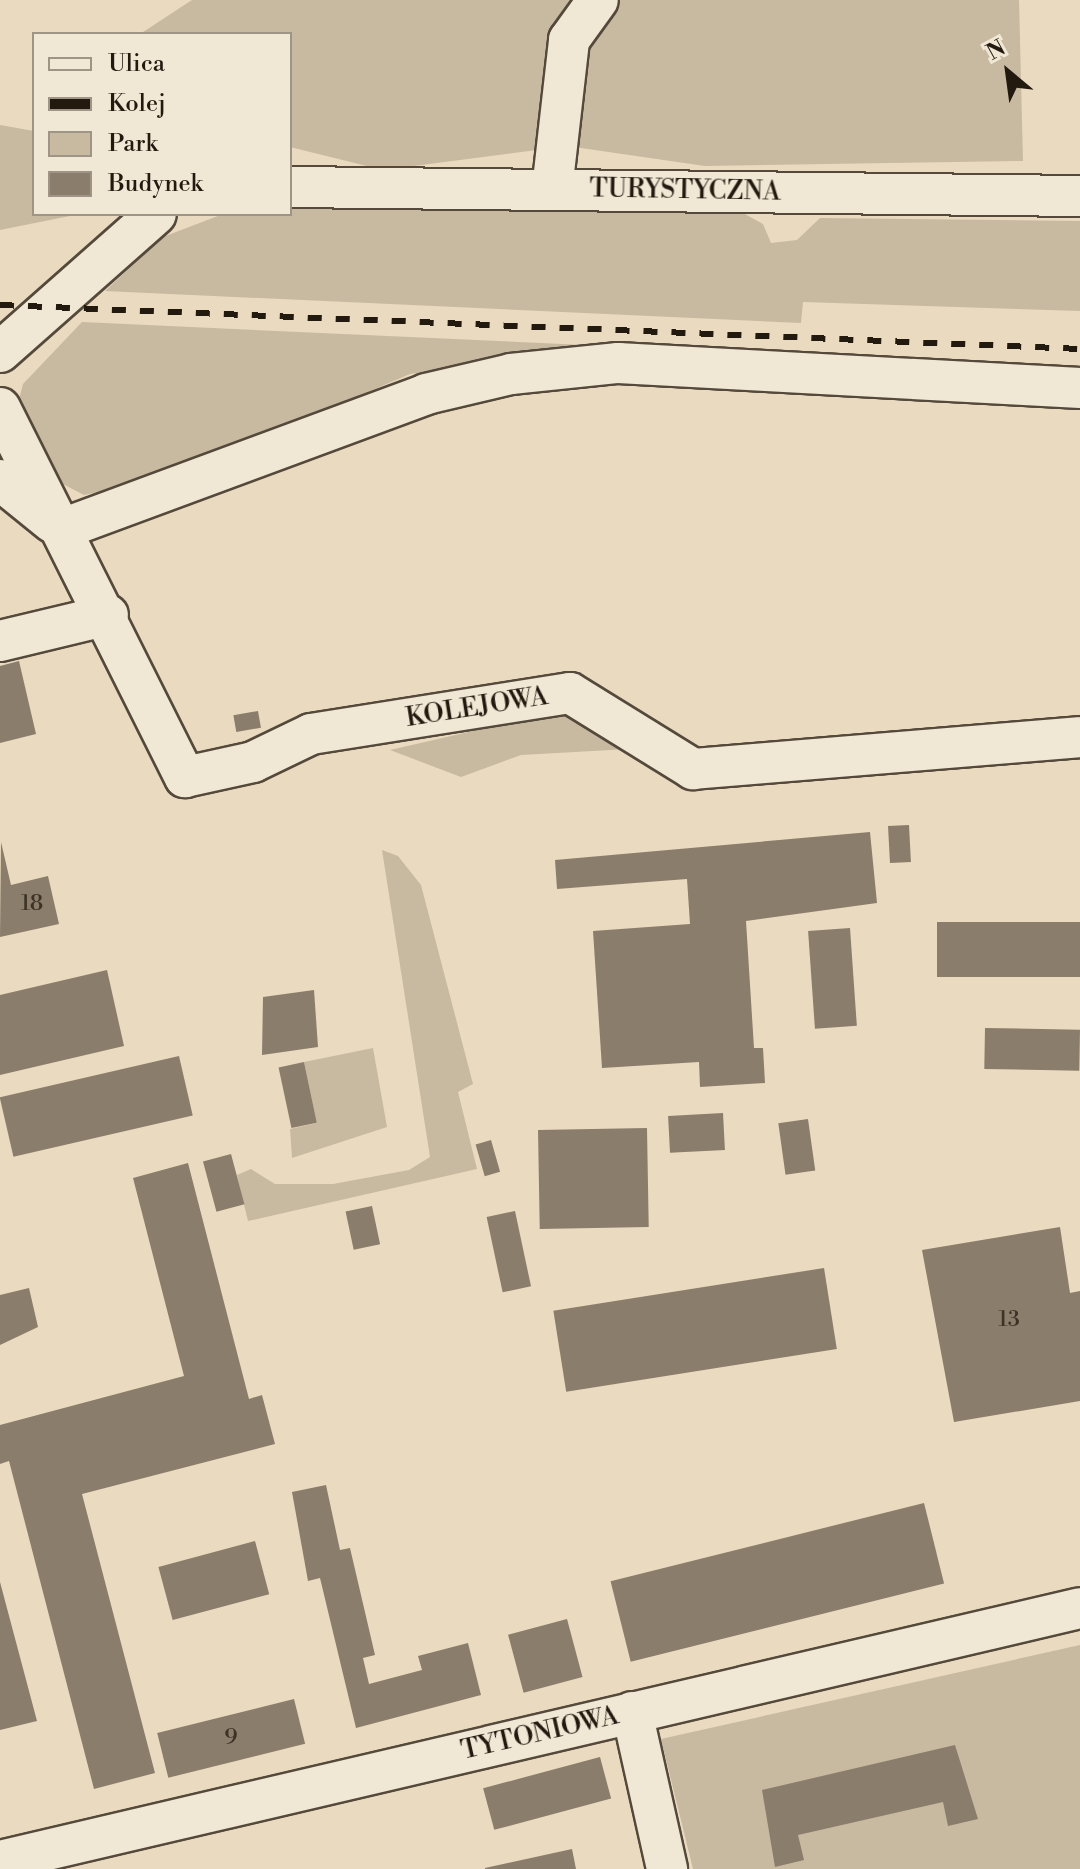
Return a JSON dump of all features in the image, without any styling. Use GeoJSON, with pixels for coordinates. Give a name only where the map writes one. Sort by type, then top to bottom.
{"type":"FeatureCollection","features":[{"type":"Feature","properties":{"kind":"street"},"geometry":{"type":"LineString","coordinates":[[552,190],[569,40],[598,0]]}},
{"type":"Feature","properties":{"kind":"street","name":"TURYSTYCZNA"},"geometry":{"type":"LineString","coordinates":[[292,187],[1080,196]]}},
{"type":"Feature","properties":{"kind":"street"},"geometry":{"type":"LineString","coordinates":[[0,352],[154,216]]}},
{"type":"Feature","properties":{"kind":"street"},"geometry":{"type":"LineString","coordinates":[[62,529],[426,394],[511,374],[618,363],[1080,388]]}},
{"type":"Feature","properties":{"kind":"street","name":"KOLEJOWA"},"geometry":{"type":"LineString","coordinates":[[0,408],[108,615],[185,777],[253,762],[311,734],[570,693],[693,769],[1080,737]]}},
{"type":"Feature","properties":{"kind":"street","name":"KOLEJOWA"},"geometry":{"type":"LineString","coordinates":[[0,480],[62,529]]}},
{"type":"Feature","properties":{"kind":"street"},"geometry":{"type":"LineString","coordinates":[[0,641],[108,615]]}},
{"type":"Feature","properties":{"kind":"street","name":"TYTONIOWA"},"geometry":{"type":"LineString","coordinates":[[0,1861],[1080,1608]]}},
{"type":"Feature","properties":{"kind":"street"},"geometry":{"type":"LineString","coordinates":[[632,1712],[667,1869]]}},
{"type":"Feature","properties":{"kind":"green space"},"geometry":{"type":"Polygon","coordinates":[[[192,0],[1019,0],[1023,161],[705,166],[567,146],[383,170],[292,147],[292,32],[143,32],[192,0]]]}},
{"type":"Feature","properties":{"kind":"green space"},"geometry":{"type":"Polygon","coordinates":[[[0,125],[32,131],[32,216],[70,216],[0,230],[0,125]]]}},
{"type":"Feature","properties":{"kind":"green space"},"geometry":{"type":"Polygon","coordinates":[[[292,208],[743,213],[763,224],[771,243],[797,240],[820,218],[1080,221],[1080,311],[803,302],[801,323],[105,291],[163,237],[218,216],[292,216],[292,208]]]}},
{"type":"Feature","properties":{"kind":"green space"},"geometry":{"type":"Polygon","coordinates":[[[82,322],[693,350],[493,361],[410,374],[164,479],[84,495],[57,481],[17,407],[23,384],[82,322]]]}},
{"type":"Feature","properties":{"kind":"green space"},"geometry":{"type":"Polygon","coordinates":[[[574,708],[629,749],[521,755],[461,777],[390,750],[574,708]]]}},
{"type":"Feature","properties":{"kind":"green space"},"geometry":{"type":"Polygon","coordinates":[[[382,850],[398,856],[421,885],[473,1084],[458,1092],[477,1169],[248,1221],[237,1175],[251,1169],[275,1184],[333,1184],[409,1170],[430,1157],[382,850]]]}},
{"type":"Feature","properties":{"kind":"green space"},"geometry":{"type":"Polygon","coordinates":[[[373,1048],[387,1127],[292,1158],[290,1129],[317,1123],[304,1062],[373,1048]]]}},
{"type":"Feature","properties":{"kind":"green space"},"geometry":{"type":"Polygon","coordinates":[[[1080,1645],[1080,1869],[693,1869],[661,1739],[1080,1645]]]}},
{"type":"Feature","properties":{"kind":"building"},"geometry":{"type":"Polygon","coordinates":[[[19,661],[36,734],[0,743],[0,666],[19,661]]]}},
{"type":"Feature","properties":{"kind":"building"},"geometry":{"type":"Polygon","coordinates":[[[258,711],[261,728],[236,732],[233,715],[258,711]]]}},
{"type":"Feature","properties":{"kind":"building"},"geometry":{"type":"Polygon","coordinates":[[[909,825],[911,862],[890,863],[888,826],[909,825]]]}},
{"type":"Feature","properties":{"kind":"building"},"geometry":{"type":"Polygon","coordinates":[[[870,832],[877,903],[746,921],[754,1048],[763,1048],[765,1083],[700,1087],[699,1062],[602,1068],[593,931],[690,924],[687,879],[557,889],[555,860],[870,832]]]}},
{"type":"Feature","properties":{"kind":"building"},"geometry":{"type":"Polygon","coordinates":[[[1,842],[11,885],[48,876],[59,924],[0,937],[1,842]]]}},
{"type":"Feature","properties":{"kind":"building"},"geometry":{"type":"Polygon","coordinates":[[[937,922],[1080,922],[1080,977],[937,977],[937,922]]]}},
{"type":"Feature","properties":{"kind":"building"},"geometry":{"type":"Polygon","coordinates":[[[850,928],[857,1026],[815,1029],[808,931],[850,928]]]}},
{"type":"Feature","properties":{"kind":"building"},"geometry":{"type":"Polygon","coordinates":[[[107,970],[124,1046],[0,1075],[0,995],[107,970]]]}},
{"type":"Feature","properties":{"kind":"building"},"geometry":{"type":"Polygon","coordinates":[[[314,990],[318,1047],[262,1055],[263,997],[314,990]]]}},
{"type":"Feature","properties":{"kind":"building"},"geometry":{"type":"Polygon","coordinates":[[[985,1028],[1080,1030],[1079,1071],[984,1069],[985,1028]]]}},
{"type":"Feature","properties":{"kind":"building"},"geometry":{"type":"Polygon","coordinates":[[[179,1056],[193,1115],[13,1157],[0,1097],[179,1056]]]}},
{"type":"Feature","properties":{"kind":"building"},"geometry":{"type":"Polygon","coordinates":[[[304,1062],[317,1123],[291,1128],[279,1067],[304,1062]]]}},
{"type":"Feature","properties":{"kind":"building"},"geometry":{"type":"Polygon","coordinates":[[[723,1113],[725,1150],[670,1153],[668,1116],[723,1113]]]}},
{"type":"Feature","properties":{"kind":"building"},"geometry":{"type":"Polygon","coordinates":[[[808,1119],[815,1170],[786,1175],[778,1123],[808,1119]]]}},
{"type":"Feature","properties":{"kind":"building"},"geometry":{"type":"Polygon","coordinates":[[[647,1128],[649,1227],[540,1229],[538,1130],[647,1128]]]}},
{"type":"Feature","properties":{"kind":"building"},"geometry":{"type":"Polygon","coordinates":[[[491,1140],[500,1172],[485,1176],[476,1144],[491,1140]]]}},
{"type":"Feature","properties":{"kind":"building"},"geometry":{"type":"Polygon","coordinates":[[[231,1154],[244,1204],[216,1212],[203,1162],[231,1154]]]}},
{"type":"Feature","properties":{"kind":"building"},"geometry":{"type":"Polygon","coordinates":[[[188,1163],[249,1399],[262,1395],[275,1444],[82,1494],[155,1773],[94,1789],[9,1461],[0,1464],[0,1425],[184,1376],[133,1178],[188,1163]]]}},
{"type":"Feature","properties":{"kind":"building"},"geometry":{"type":"Polygon","coordinates":[[[372,1206],[380,1244],[354,1250],[346,1212],[372,1206]]]}},
{"type":"Feature","properties":{"kind":"building"},"geometry":{"type":"Polygon","coordinates":[[[515,1211],[531,1286],[503,1292],[487,1217],[515,1211]]]}},
{"type":"Feature","properties":{"kind":"building"},"geometry":{"type":"Polygon","coordinates":[[[1060,1227],[1070,1293],[1080,1291],[1080,1401],[954,1422],[922,1250],[1060,1227]]]}},
{"type":"Feature","properties":{"kind":"building"},"geometry":{"type":"Polygon","coordinates":[[[824,1268],[837,1349],[566,1392],[553,1311],[824,1268]]]}},
{"type":"Feature","properties":{"kind":"building"},"geometry":{"type":"Polygon","coordinates":[[[29,1288],[38,1327],[0,1345],[0,1295],[29,1288]]]}},
{"type":"Feature","properties":{"kind":"building"},"geometry":{"type":"Polygon","coordinates":[[[326,1485],[340,1550],[350,1548],[375,1655],[363,1658],[369,1684],[422,1670],[418,1656],[468,1643],[481,1695],[356,1728],[320,1578],[308,1581],[292,1492],[326,1485]]]}},
{"type":"Feature","properties":{"kind":"building"},"geometry":{"type":"Polygon","coordinates":[[[924,1503],[944,1584],[631,1662],[611,1581],[924,1503]]]}},
{"type":"Feature","properties":{"kind":"building"},"geometry":{"type":"Polygon","coordinates":[[[255,1541],[269,1594],[173,1620],[158,1567],[255,1541]]]}},
{"type":"Feature","properties":{"kind":"building"},"geometry":{"type":"Polygon","coordinates":[[[0,1582],[37,1721],[0,1730],[0,1582]]]}},
{"type":"Feature","properties":{"kind":"building"},"geometry":{"type":"Polygon","coordinates":[[[567,1619],[583,1677],[524,1693],[508,1635],[567,1619]]]}},
{"type":"Feature","properties":{"kind":"building"},"geometry":{"type":"Polygon","coordinates":[[[294,1699],[305,1744],[168,1778],[157,1733],[294,1699]]]}},
{"type":"Feature","properties":{"kind":"building"},"geometry":{"type":"Polygon","coordinates":[[[955,1745],[978,1819],[948,1826],[943,1802],[798,1835],[804,1860],[775,1867],[762,1790],[955,1745]]]}},
{"type":"Feature","properties":{"kind":"building"},"geometry":{"type":"Polygon","coordinates":[[[600,1757],[611,1799],[494,1830],[483,1788],[600,1757]]]}},
{"type":"Feature","properties":{"kind":"building"},"geometry":{"type":"Polygon","coordinates":[[[572,1849],[576,1869],[485,1869],[485,1868],[572,1849]]]}},
{"type":"Feature","properties":{"kind":"railway"},"geometry":{"type":"LineString","coordinates":[[0,305],[1080,349]]}}]}
